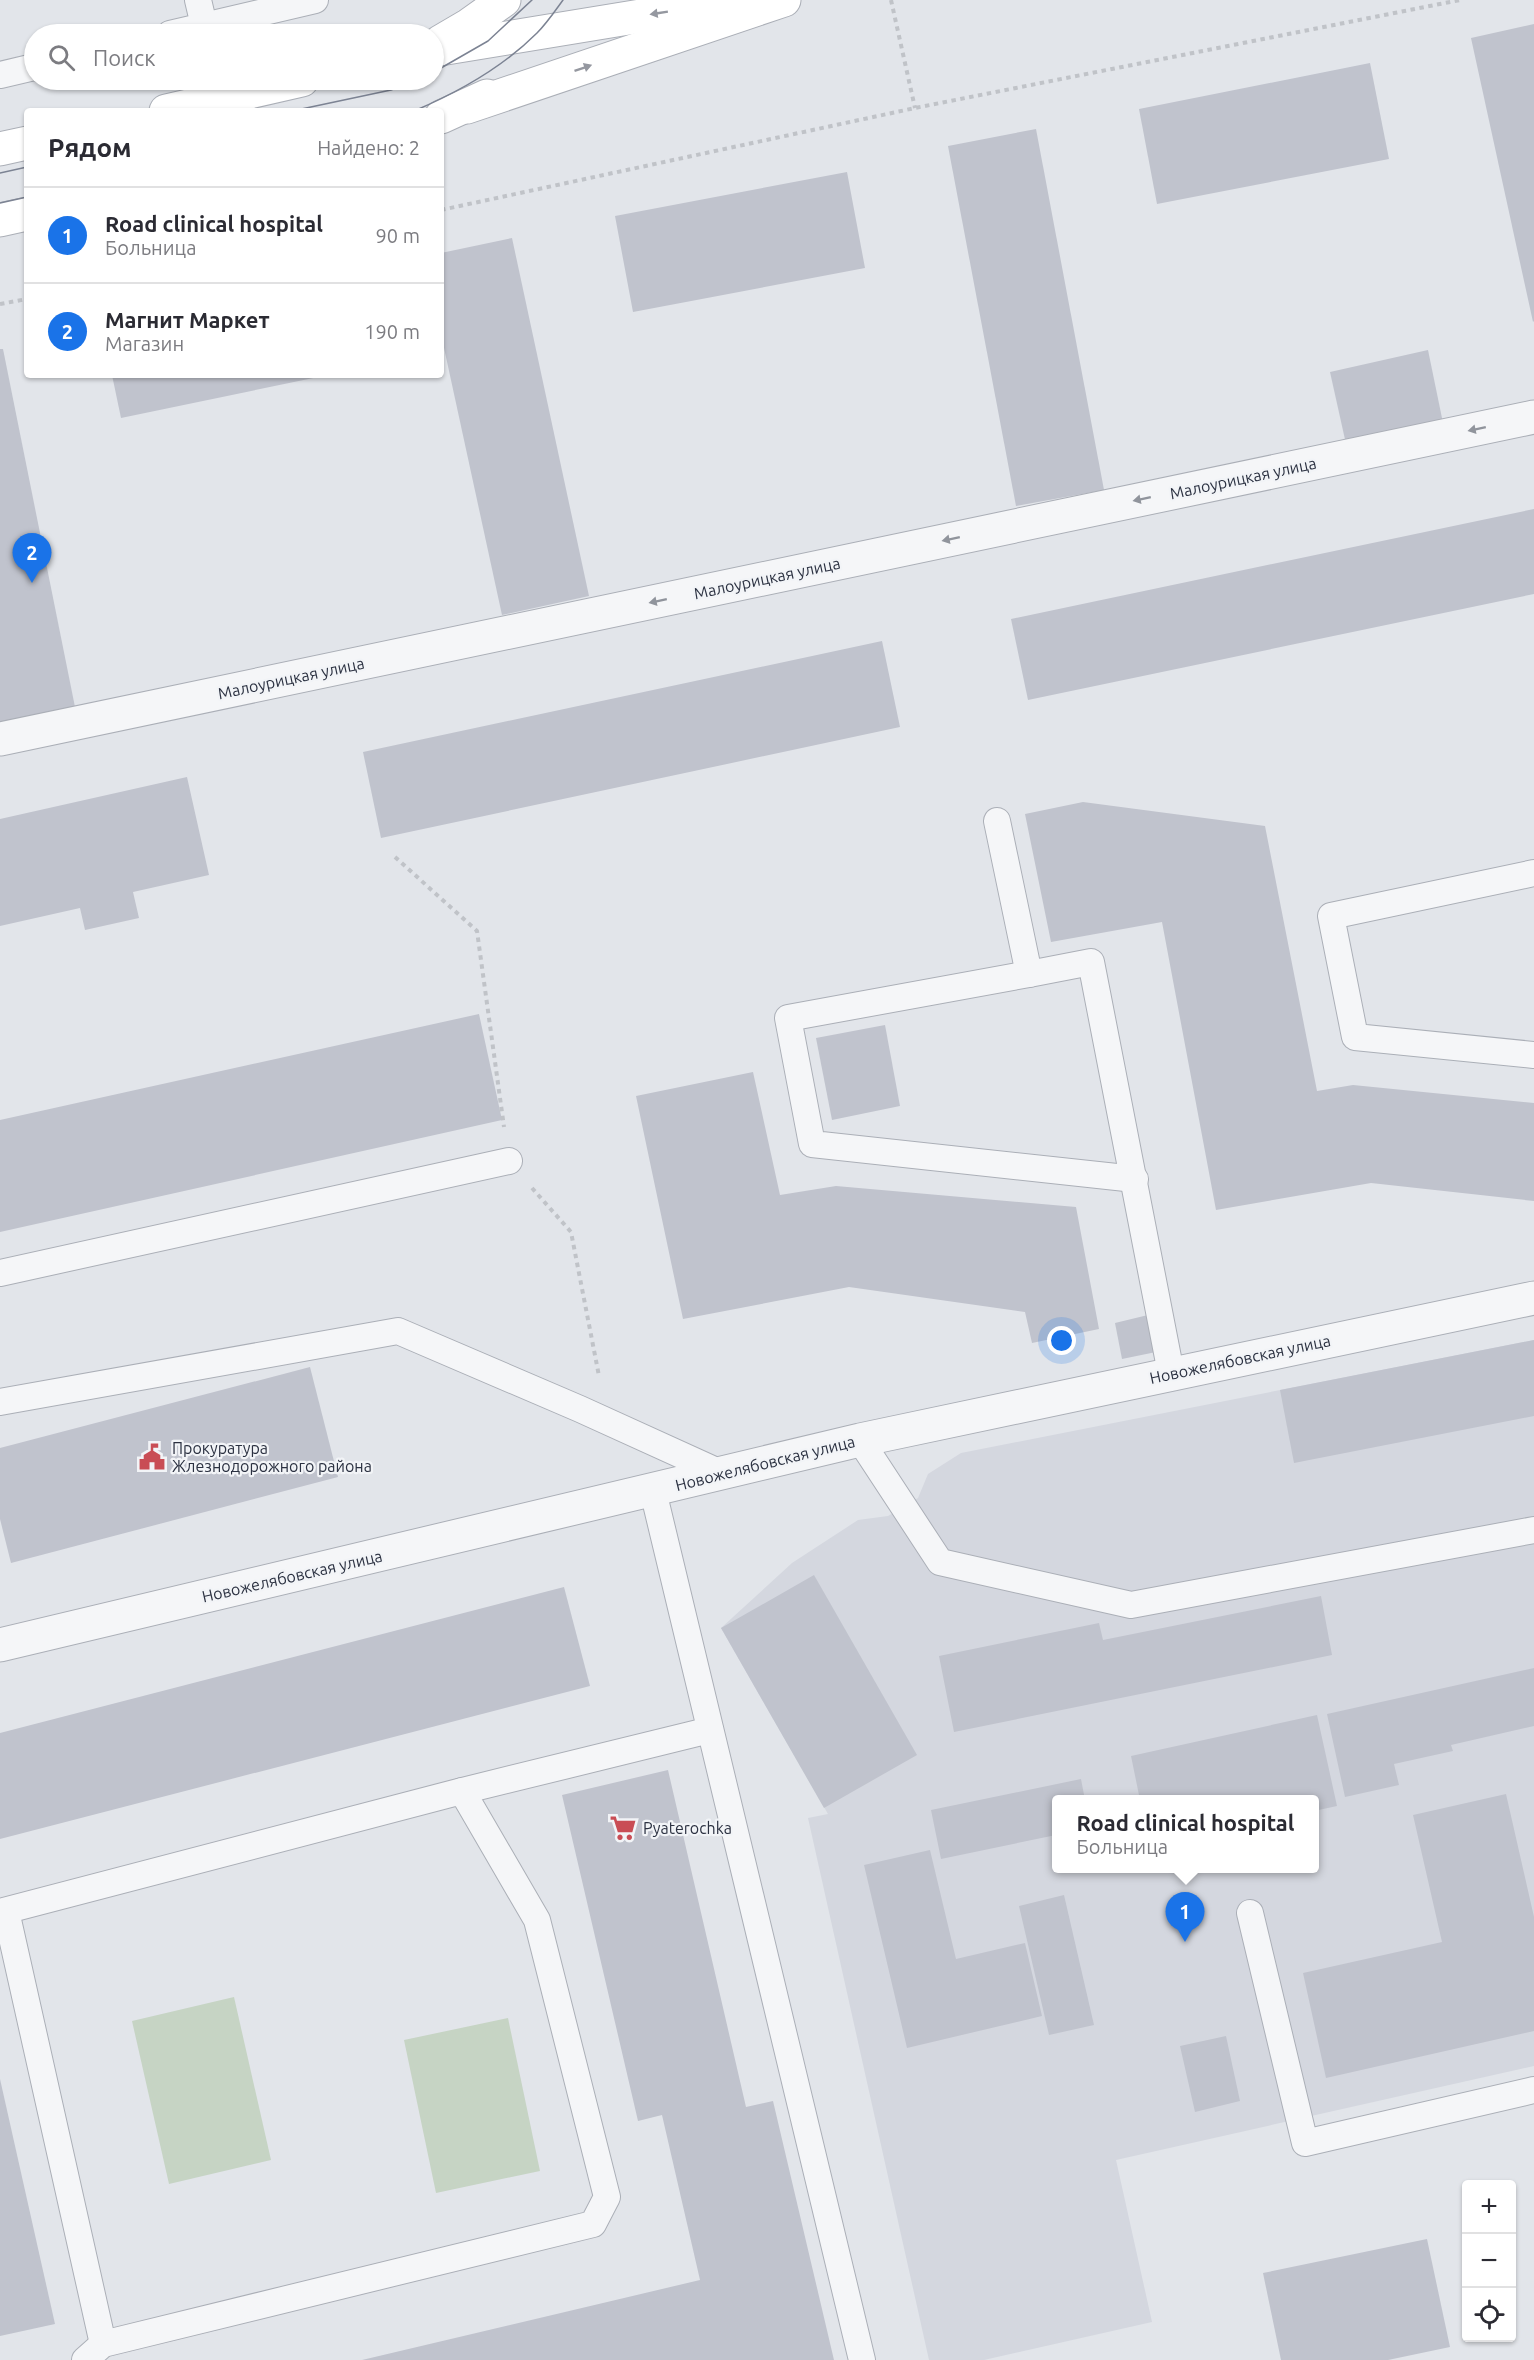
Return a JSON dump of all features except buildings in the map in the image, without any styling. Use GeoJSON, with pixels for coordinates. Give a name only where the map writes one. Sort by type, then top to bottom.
{"type":"FeatureCollection","features":[{"type":"Feature","properties":{"kind":"main road"},"geometry":{"type":"LineString","coordinates":[[444,39],[504,0]]}},
{"type":"Feature","properties":{"kind":"main road"},"geometry":{"type":"LineString","coordinates":[[444,48],[590,12],[737,0]]}},
{"type":"Feature","properties":{"kind":"main road"},"geometry":{"type":"LineString","coordinates":[[454,112],[784,0]]}},
{"type":"Feature","properties":{"kind":"main road"},"geometry":{"type":"LineString","coordinates":[[454,112],[513,82],[556,50],[590,12]]}},
{"type":"Feature","properties":{"kind":"main road"},"geometry":{"type":"LineString","coordinates":[[173,108],[218,90]]}},
{"type":"Feature","properties":{"kind":"main road"},"geometry":{"type":"LineString","coordinates":[[0,149],[24,144]]}},
{"type":"Feature","properties":{"kind":"main road"},"geometry":{"type":"LineString","coordinates":[[0,220],[24,215]]}},
{"type":"Feature","properties":{"kind":"street","name":"Малоурицкая улица"},"geometry":{"type":"LineString","coordinates":[[0,739],[1534,417]]}},
{"type":"Feature","properties":{"kind":"street","name":"Новожелябовская улица"},"geometry":{"type":"LineString","coordinates":[[0,1646],[860,1440],[1534,1298]]}},
{"type":"Feature","properties":{"kind":"lane"},"geometry":{"type":"LineString","coordinates":[[198,0],[204,24]]}},
{"type":"Feature","properties":{"kind":"lane"},"geometry":{"type":"LineString","coordinates":[[227,24],[315,0]]}},
{"type":"Feature","properties":{"kind":"lane"},"geometry":{"type":"LineString","coordinates":[[0,75],[24,69]]}},
{"type":"Feature","properties":{"kind":"lane"},"geometry":{"type":"LineString","coordinates":[[997,821],[1029,974]]}},
{"type":"Feature","properties":{"kind":"lane"},"geometry":{"type":"LineString","coordinates":[[1534,873],[1331,916],[1355,1036],[1534,1055]]}},
{"type":"Feature","properties":{"kind":"lane"},"geometry":{"type":"LineString","coordinates":[[1135,1179],[812,1144],[788,1018],[1091,962],[1135,1179],[1171,1373]]}},
{"type":"Feature","properties":{"kind":"lane"},"geometry":{"type":"LineString","coordinates":[[0,1273],[509,1161]]}},
{"type":"Feature","properties":{"kind":"lane"},"geometry":{"type":"LineString","coordinates":[[0,1402],[398,1331],[580,1409],[723,1474]]}},
{"type":"Feature","properties":{"kind":"lane"},"geometry":{"type":"LineString","coordinates":[[860,1440],[939,1562],[1131,1605],[1534,1530]]}},
{"type":"Feature","properties":{"kind":"lane"},"geometry":{"type":"LineString","coordinates":[[653,1491],[862,2360]]}},
{"type":"Feature","properties":{"kind":"lane"},"geometry":{"type":"LineString","coordinates":[[462,1791],[537,1920],[607,2197],[593,2224],[94,2352],[3,1911],[462,1791],[711,1730]]}},
{"type":"Feature","properties":{"kind":"lane"},"geometry":{"type":"LineString","coordinates":[[1250,1913],[1305,2143],[1534,2090]]}},
{"type":"Feature","properties":{"kind":"path"},"geometry":{"type":"LineString","coordinates":[[891,0],[915,108]]}},
{"type":"Feature","properties":{"kind":"path"},"geometry":{"type":"LineString","coordinates":[[444,209],[915,108],[1460,0]]}},
{"type":"Feature","properties":{"kind":"path"},"geometry":{"type":"LineString","coordinates":[[0,304],[24,299]]}},
{"type":"Feature","properties":{"kind":"shaded area"},"geometry":{"type":"Polygon","coordinates":[[[1534,1340],[1534,2066],[1116,2160],[1152,2322],[984,2360],[929,2360],[808,1818],[828,1814],[721,1628],[792,1563],[858,1520],[888,1516],[918,1498],[928,1474],[961,1453],[1534,1340]]]}},
{"type":"Feature","properties":{"kind":"green space"},"geometry":{"type":"Polygon","coordinates":[[[234,1997],[271,2160],[169,2184],[132,2021],[234,1997]]]}},
{"type":"Feature","properties":{"kind":"green space"},"geometry":{"type":"Polygon","coordinates":[[[508,2018],[540,2171],[436,2193],[404,2040],[508,2018]]]}},
{"type":"Feature","properties":{"kind":"tram line"},"geometry":{"type":"LineString","coordinates":[[444,66],[488,41],[532,0]]}},
{"type":"Feature","properties":{"kind":"tram line"},"geometry":{"type":"LineString","coordinates":[[421,108],[447,96],[495,68],[524,46],[541,29],[563,0]]}},
{"type":"Feature","properties":{"kind":"tram line"},"geometry":{"type":"LineString","coordinates":[[306,108],[391,90]]}},
{"type":"Feature","properties":{"kind":"tram line"},"geometry":{"type":"LineString","coordinates":[[0,173],[24,168]]}},
{"type":"Feature","properties":{"kind":"tram line"},"geometry":{"type":"LineString","coordinates":[[0,203],[24,198]]}},
{"type":"Feature","properties":{"kind":"place","name":"Магнит Маркет"},"geometry":{"type":"Point","coordinates":[32,583]}},
{"type":"Feature","properties":{"kind":"place","name":"Прокуратура Жлезнодорожного района"},"geometry":{"type":"Point","coordinates":[152,1457]}},
{"type":"Feature","properties":{"kind":"place","name":"Pyaterochka"},"geometry":{"type":"Point","coordinates":[623,1828]}},
{"type":"Feature","properties":{"kind":"place","name":"Road clinical hospital"},"geometry":{"type":"Point","coordinates":[1185,1942]}}]}
